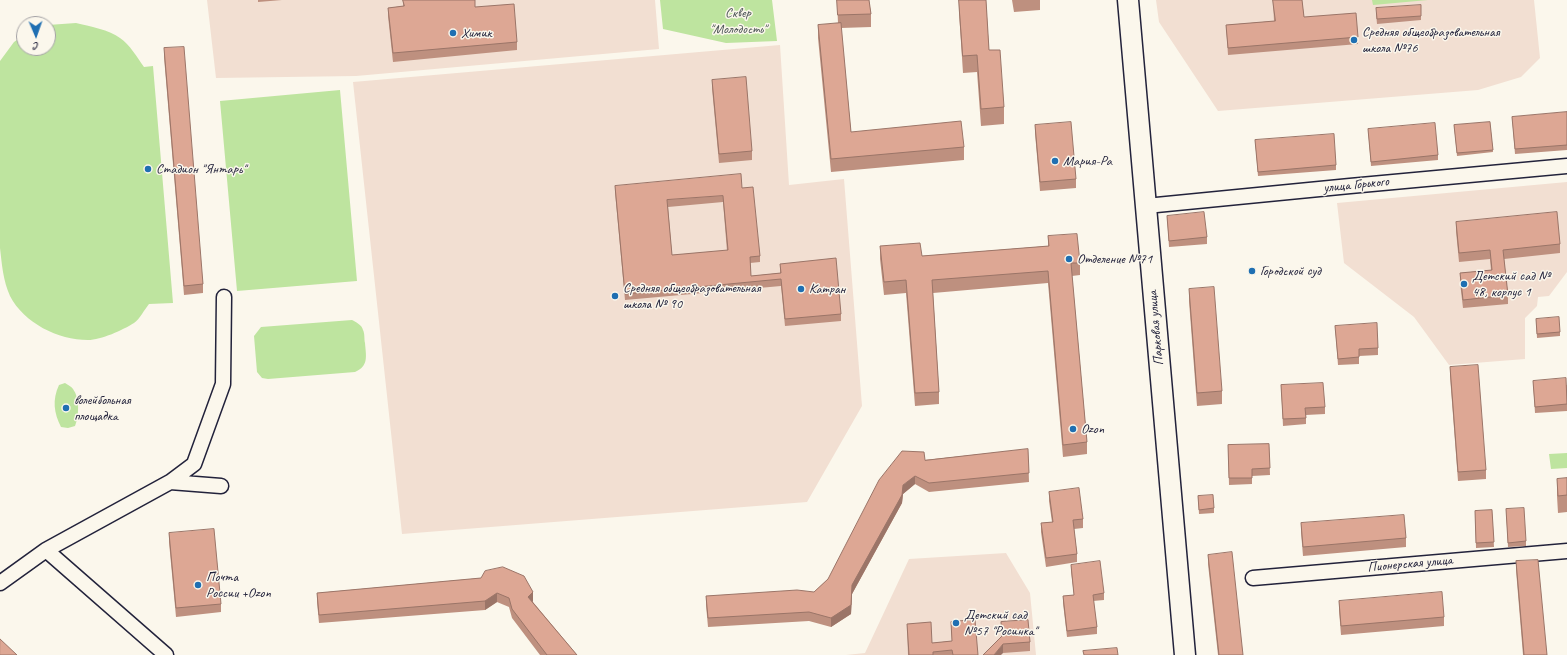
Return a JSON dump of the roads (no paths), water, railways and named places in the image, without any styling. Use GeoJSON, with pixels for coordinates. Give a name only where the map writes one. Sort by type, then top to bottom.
{"type":"FeatureCollection","features":[{"type":"Feature","properties":{"kind":"street","name":"Парковая улица"},"geometry":{"type":"LineString","coordinates":[[1128,0],[1185,655]]}},
{"type":"Feature","properties":{"kind":"street","name":"улица Горького"},"geometry":{"type":"LineString","coordinates":[[1146,206],[1567,166]]}},
{"type":"Feature","properties":{"kind":"street"},"geometry":{"type":"LineString","coordinates":[[0,583],[46,550],[170,482],[194,464],[223,384],[224,297]]}},
{"type":"Feature","properties":{"kind":"street"},"geometry":{"type":"LineString","coordinates":[[170,482],[221,486]]}},
{"type":"Feature","properties":{"kind":"street"},"geometry":{"type":"LineString","coordinates":[[46,550],[166,655]]}},
{"type":"Feature","properties":{"kind":"street","name":"Пионерская улица"},"geometry":{"type":"LineString","coordinates":[[1253,578],[1567,551]]}},
{"type":"Feature","properties":{"kind":"place","name":"Химик"},"geometry":{"type":"Point","coordinates":[453,33]}},
{"type":"Feature","properties":{"kind":"place","name":"Средняя общеобразовательная школа №76"},"geometry":{"type":"Point","coordinates":[1354,40]}},
{"type":"Feature","properties":{"kind":"place","name":"Мария-Ра"},"geometry":{"type":"Point","coordinates":[1055,161]}},
{"type":"Feature","properties":{"kind":"place","name":"Стадион \"Янтарь\""},"geometry":{"type":"Point","coordinates":[148,169]}},
{"type":"Feature","properties":{"kind":"place","name":"Отделение №71"},"geometry":{"type":"Point","coordinates":[1069,259]}},
{"type":"Feature","properties":{"kind":"place","name":"Городской суд"},"geometry":{"type":"Point","coordinates":[1252,271]}},
{"type":"Feature","properties":{"kind":"place","name":"Детский сад № 48, корпус 1"},"geometry":{"type":"Point","coordinates":[1464,284]}},
{"type":"Feature","properties":{"kind":"place","name":"Катран"},"geometry":{"type":"Point","coordinates":[801,289]}},
{"type":"Feature","properties":{"kind":"place","name":"Средняя общеобразовательная школа № 90"},"geometry":{"type":"Point","coordinates":[615,296]}},
{"type":"Feature","properties":{"kind":"place","name":"волейбольная площадка"},"geometry":{"type":"Point","coordinates":[66,408]}},
{"type":"Feature","properties":{"kind":"place","name":"Ozon"},"geometry":{"type":"Point","coordinates":[1073,429]}},
{"type":"Feature","properties":{"kind":"place","name":"Почта России +Ozon"},"geometry":{"type":"Point","coordinates":[198,585]}},
{"type":"Feature","properties":{"kind":"place","name":"Детский сад №57 \"Росинка\""},"geometry":{"type":"Point","coordinates":[956,623]}},
{"type":"Feature","properties":{"kind":"park label","name":"Сквер \"Молодость\""},"geometry":{"type":"Point","coordinates":[738,22]}}]}
